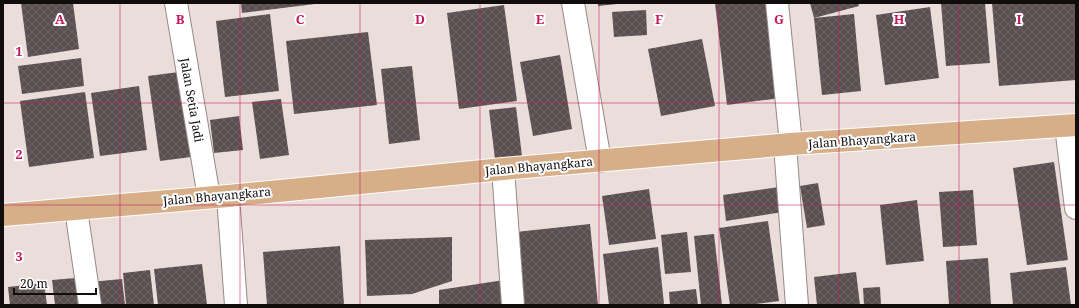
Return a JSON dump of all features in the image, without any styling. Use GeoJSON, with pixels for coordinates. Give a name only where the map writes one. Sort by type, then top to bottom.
{"type":"FeatureCollection","features":[{"type":"Feature","properties":{"kind":"main road","name":"Jalan Bhayangkara"},"geometry":{"type":"LineString","coordinates":[[3,215],[788,144],[1071,126]]}},
{"type":"Feature","properties":{"kind":"street","name":"Jalan Setia Jadi"},"geometry":{"type":"LineString","coordinates":[[176,3],[219,196],[236,305]]}},
{"type":"Feature","properties":{"kind":"street"},"geometry":{"type":"LineString","coordinates":[[573,3],[600,161]]}},
{"type":"Feature","properties":{"kind":"street"},"geometry":{"type":"LineString","coordinates":[[777,3],[788,144],[797,305]]}},
{"type":"Feature","properties":{"kind":"street"},"geometry":{"type":"LineString","coordinates":[[1071,126],[1076,208]]}},
{"type":"Feature","properties":{"kind":"street"},"geometry":{"type":"LineString","coordinates":[[502,169],[513,305]]}},
{"type":"Feature","properties":{"kind":"street"},"geometry":{"type":"LineString","coordinates":[[76,209],[90,305]]}},
{"type":"Feature","properties":{"kind":"building"},"geometry":{"type":"Polygon","coordinates":[[[21,3],[73,3],[79,49],[28,57],[21,3]]]}},
{"type":"Feature","properties":{"kind":"building"},"geometry":{"type":"Polygon","coordinates":[[[241,3],[315,3],[315,4],[242,13],[241,3]]]}},
{"type":"Feature","properties":{"kind":"building"},"geometry":{"type":"Polygon","coordinates":[[[598,3],[617,3],[617,4],[598,6],[598,3]]]}},
{"type":"Feature","properties":{"kind":"building"},"geometry":{"type":"Polygon","coordinates":[[[715,3],[769,3],[780,98],[727,105],[715,3]]]}},
{"type":"Feature","properties":{"kind":"building"},"geometry":{"type":"Polygon","coordinates":[[[810,3],[858,3],[859,6],[814,18],[810,3]]]}},
{"type":"Feature","properties":{"kind":"building"},"geometry":{"type":"Polygon","coordinates":[[[941,3],[985,3],[990,63],[946,66],[941,3]]]}},
{"type":"Feature","properties":{"kind":"building"},"geometry":{"type":"Polygon","coordinates":[[[992,3],[1076,3],[1076,80],[999,86],[992,3]]]}},
{"type":"Feature","properties":{"kind":"building"},"geometry":{"type":"Polygon","coordinates":[[[504,5],[517,101],[459,109],[447,13],[504,5]]]}},
{"type":"Feature","properties":{"kind":"building"},"geometry":{"type":"Polygon","coordinates":[[[930,7],[939,78],[885,85],[876,15],[930,7]]]}},
{"type":"Feature","properties":{"kind":"building"},"geometry":{"type":"Polygon","coordinates":[[[646,10],[647,35],[614,37],[612,12],[646,10]]]}},
{"type":"Feature","properties":{"kind":"building"},"geometry":{"type":"Polygon","coordinates":[[[270,14],[279,91],[225,97],[216,21],[270,14]]]}},
{"type":"Feature","properties":{"kind":"building"},"geometry":{"type":"Polygon","coordinates":[[[854,14],[861,91],[822,95],[814,18],[854,14]]]}},
{"type":"Feature","properties":{"kind":"building"},"geometry":{"type":"Polygon","coordinates":[[[368,32],[377,105],[294,114],[286,41],[368,32]]]}},
{"type":"Feature","properties":{"kind":"building"},"geometry":{"type":"Polygon","coordinates":[[[702,39],[715,106],[661,116],[648,49],[702,39]]]}},
{"type":"Feature","properties":{"kind":"building"},"geometry":{"type":"Polygon","coordinates":[[[560,55],[572,129],[533,136],[520,62],[560,55]]]}},
{"type":"Feature","properties":{"kind":"building"},"geometry":{"type":"Polygon","coordinates":[[[81,58],[84,86],[22,94],[18,66],[81,58]]]}},
{"type":"Feature","properties":{"kind":"building"},"geometry":{"type":"Polygon","coordinates":[[[412,66],[420,140],[389,144],[381,69],[412,66]]]}},
{"type":"Feature","properties":{"kind":"building"},"geometry":{"type":"Polygon","coordinates":[[[179,72],[191,157],[160,161],[148,76],[179,72]]]}},
{"type":"Feature","properties":{"kind":"building"},"geometry":{"type":"Polygon","coordinates":[[[139,86],[147,150],[100,156],[91,93],[139,86]]]}},
{"type":"Feature","properties":{"kind":"building"},"geometry":{"type":"Polygon","coordinates":[[[85,92],[94,158],[29,167],[20,101],[85,92]]]}},
{"type":"Feature","properties":{"kind":"building"},"geometry":{"type":"Polygon","coordinates":[[[281,99],[289,155],[260,159],[252,102],[281,99]]]}},
{"type":"Feature","properties":{"kind":"building"},"geometry":{"type":"Polygon","coordinates":[[[516,107],[522,156],[495,159],[489,110],[516,107]]]}},
{"type":"Feature","properties":{"kind":"building"},"geometry":{"type":"Polygon","coordinates":[[[239,116],[243,150],[214,153],[210,120],[239,116]]]}},
{"type":"Feature","properties":{"kind":"building"},"geometry":{"type":"Polygon","coordinates":[[[1054,162],[1068,260],[1027,265],[1013,168],[1054,162]]]}},
{"type":"Feature","properties":{"kind":"building"},"geometry":{"type":"Polygon","coordinates":[[[818,183],[825,225],[807,228],[800,186],[818,183]]]}},
{"type":"Feature","properties":{"kind":"building"},"geometry":{"type":"Polygon","coordinates":[[[779,187],[783,212],[726,221],[723,195],[779,187]]]}},
{"type":"Feature","properties":{"kind":"building"},"geometry":{"type":"Polygon","coordinates":[[[649,189],[656,239],[609,245],[602,196],[649,189]]]}},
{"type":"Feature","properties":{"kind":"building"},"geometry":{"type":"Polygon","coordinates":[[[973,190],[977,245],[943,247],[939,192],[973,190]]]}},
{"type":"Feature","properties":{"kind":"building"},"geometry":{"type":"Polygon","coordinates":[[[917,200],[924,261],[886,265],[880,205],[917,200]]]}},
{"type":"Feature","properties":{"kind":"building"},"geometry":{"type":"Polygon","coordinates":[[[768,221],[779,301],[747,305],[730,305],[719,228],[768,221]]]}},
{"type":"Feature","properties":{"kind":"building"},"geometry":{"type":"Polygon","coordinates":[[[590,224],[598,305],[524,305],[516,232],[590,224]]]}},
{"type":"Feature","properties":{"kind":"building"},"geometry":{"type":"Polygon","coordinates":[[[687,232],[691,272],[665,274],[661,235],[687,232]]]}},
{"type":"Feature","properties":{"kind":"building"},"geometry":{"type":"Polygon","coordinates":[[[714,234],[722,305],[701,305],[694,236],[714,234]]]}},
{"type":"Feature","properties":{"kind":"building"},"geometry":{"type":"Polygon","coordinates":[[[452,237],[452,281],[412,294],[367,296],[365,240],[452,237]]]}},
{"type":"Feature","properties":{"kind":"building"},"geometry":{"type":"Polygon","coordinates":[[[340,246],[344,305],[267,305],[263,252],[340,246]]]}},
{"type":"Feature","properties":{"kind":"building"},"geometry":{"type":"Polygon","coordinates":[[[658,247],[664,304],[609,305],[603,254],[658,247]]]}},
{"type":"Feature","properties":{"kind":"building"},"geometry":{"type":"Polygon","coordinates":[[[988,258],[991,305],[949,305],[946,261],[988,258]]]}},
{"type":"Feature","properties":{"kind":"building"},"geometry":{"type":"Polygon","coordinates":[[[202,264],[207,305],[158,305],[154,269],[202,264]]]}},
{"type":"Feature","properties":{"kind":"building"},"geometry":{"type":"Polygon","coordinates":[[[1066,267],[1071,305],[1013,305],[1010,273],[1066,267]]]}},
{"type":"Feature","properties":{"kind":"building"},"geometry":{"type":"Polygon","coordinates":[[[150,270],[154,305],[126,305],[123,273],[150,270]]]}},
{"type":"Feature","properties":{"kind":"building"},"geometry":{"type":"Polygon","coordinates":[[[856,272],[860,305],[817,305],[814,277],[856,272]]]}},
{"type":"Feature","properties":{"kind":"building"},"geometry":{"type":"Polygon","coordinates":[[[75,278],[78,305],[55,305],[52,280],[75,278]]]}},
{"type":"Feature","properties":{"kind":"building"},"geometry":{"type":"Polygon","coordinates":[[[122,279],[125,305],[92,305],[90,282],[122,279]]]}},
{"type":"Feature","properties":{"kind":"building"},"geometry":{"type":"Polygon","coordinates":[[[504,280],[506,305],[439,305],[439,290],[504,280]]]}},
{"type":"Feature","properties":{"kind":"building"},"geometry":{"type":"Polygon","coordinates":[[[44,283],[47,305],[10,305],[8,287],[44,283]]]}},
{"type":"Feature","properties":{"kind":"building"},"geometry":{"type":"Polygon","coordinates":[[[880,287],[881,305],[864,305],[863,288],[880,287]]]}},
{"type":"Feature","properties":{"kind":"building"},"geometry":{"type":"Polygon","coordinates":[[[696,289],[698,305],[670,305],[669,292],[696,289]]]}}]}
